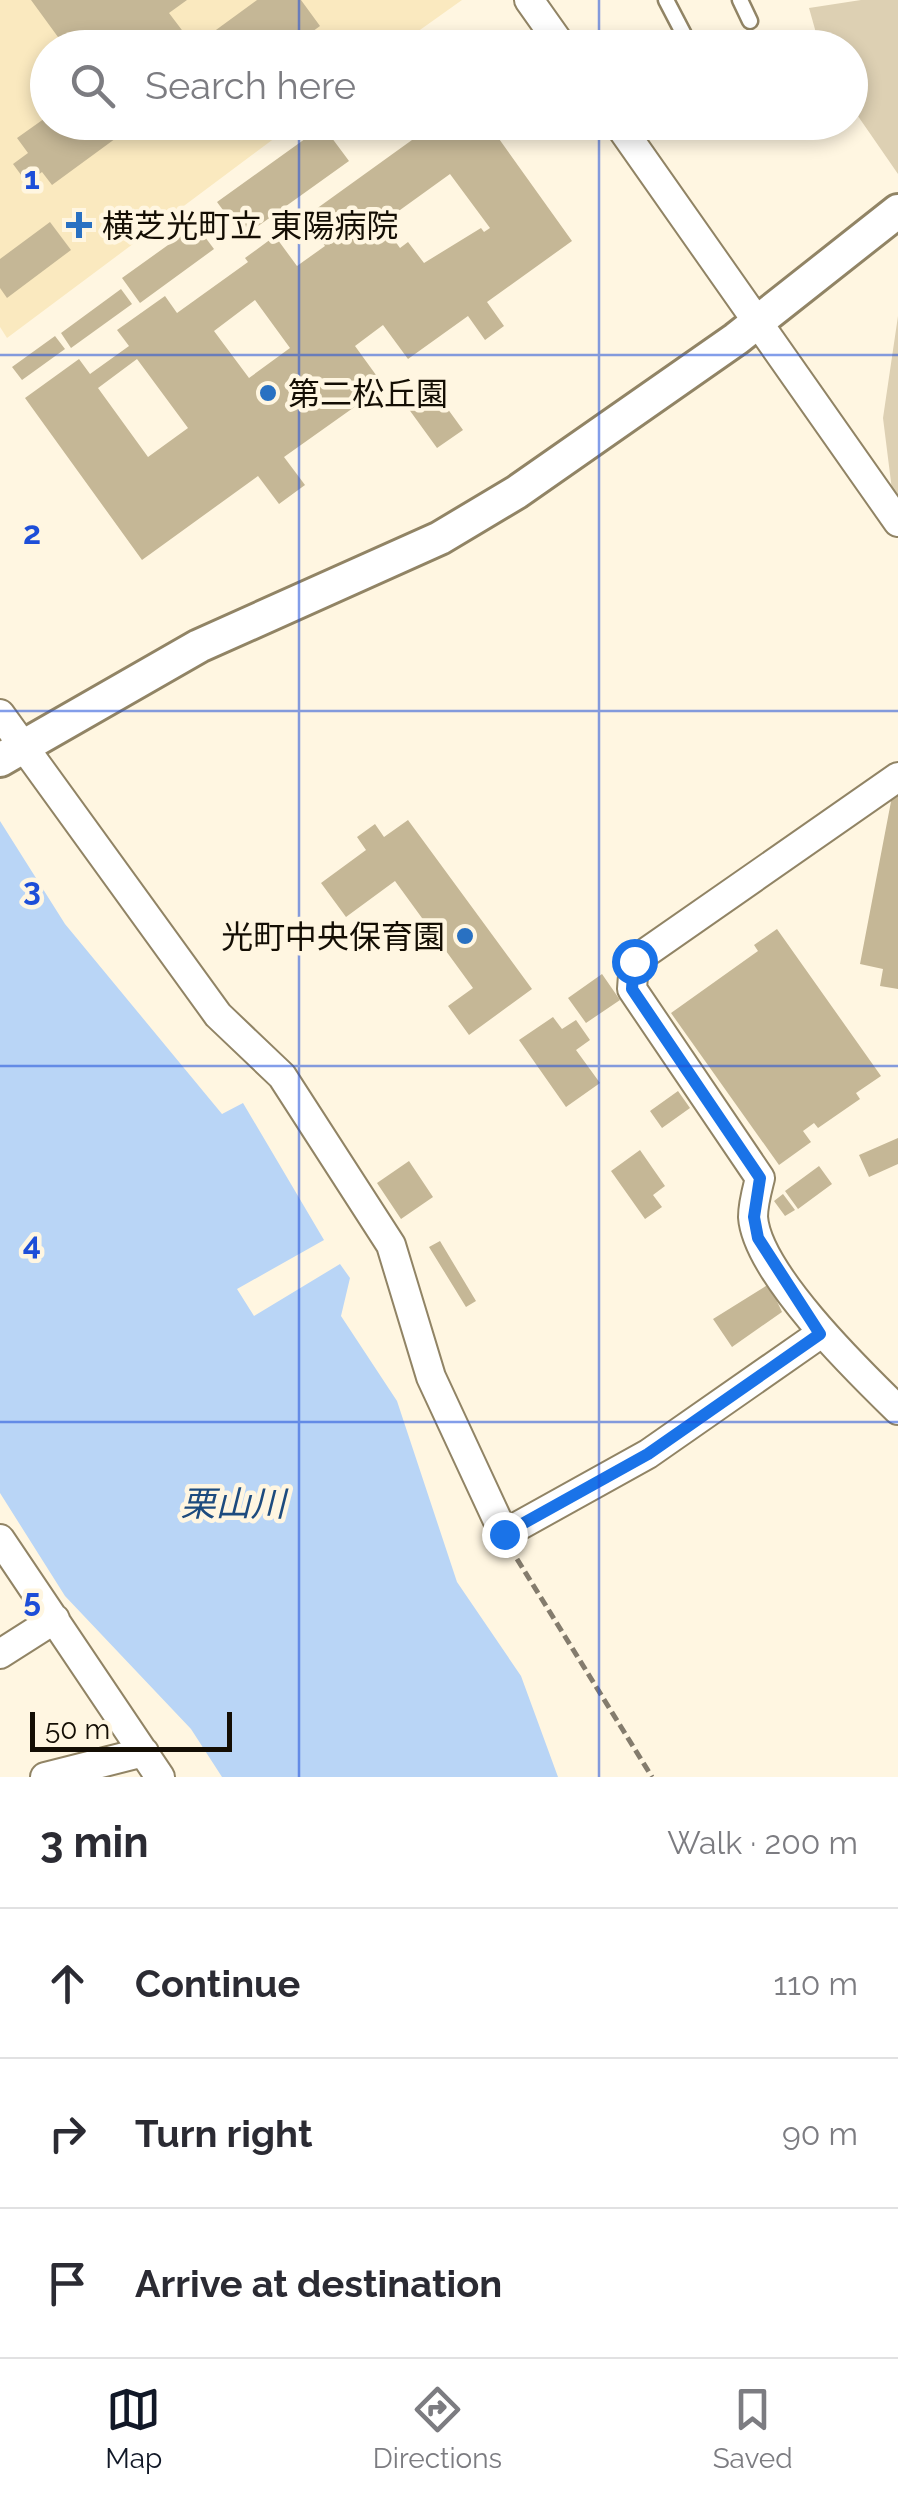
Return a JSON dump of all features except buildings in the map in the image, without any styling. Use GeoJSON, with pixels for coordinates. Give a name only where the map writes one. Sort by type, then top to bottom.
{"type":"FeatureCollection","features":[{"type":"Feature","properties":{"kind":"street"},"geometry":{"type":"LineString","coordinates":[[529,0],[550,30]]}},
{"type":"Feature","properties":{"kind":"street"},"geometry":{"type":"LineString","coordinates":[[629,140],[898,522]]}},
{"type":"Feature","properties":{"kind":"street"},"geometry":{"type":"LineString","coordinates":[[11,752],[199,646],[440,538],[517,492],[759,322],[898,210]]}},
{"type":"Feature","properties":{"kind":"street"},"geometry":{"type":"LineString","coordinates":[[0,714],[11,752],[218,1015],[282,1076],[390,1245],[431,1377],[504,1534],[648,1454],[820,1334]]}},
{"type":"Feature","properties":{"kind":"street"},"geometry":{"type":"LineString","coordinates":[[898,777],[634,961],[632,989],[760,1178],[754,1217],[758,1238],[820,1334],[898,1410]]}},
{"type":"Feature","properties":{"kind":"street"},"geometry":{"type":"LineString","coordinates":[[0,1538],[160,1777]]}},
{"type":"Feature","properties":{"kind":"street"},"geometry":{"type":"LineString","coordinates":[[0,1654],[56,1620]]}},
{"type":"Feature","properties":{"kind":"street"},"geometry":{"type":"LineString","coordinates":[[45,1777],[144,1752]]}},
{"type":"Feature","properties":{"kind":"lane"},"geometry":{"type":"LineString","coordinates":[[666,0],[682,30]]}},
{"type":"Feature","properties":{"kind":"lane"},"geometry":{"type":"LineString","coordinates":[[740,0],[750,21]]}},
{"type":"Feature","properties":{"kind":"path"},"geometry":{"type":"LineString","coordinates":[[504,1534],[529,1583],[652,1777]]}},
{"type":"Feature","properties":{"kind":"shaded area","name":"横芝光町立 東陽病院"},"geometry":{"type":"Polygon","coordinates":[[[0,0],[462,0],[420,30],[30,30],[30,140],[272,140],[7,338],[0,327],[0,0]]]}},
{"type":"Feature","properties":{"kind":"shaded area"},"geometry":{"type":"Polygon","coordinates":[[[861,0],[898,0],[898,174],[868,131],[868,30],[815,30],[809,8],[861,0]]]}},
{"type":"Feature","properties":{"kind":"shaded area"},"geometry":{"type":"Polygon","coordinates":[[[898,316],[898,495],[893,498],[883,418],[898,316]]]}},
{"type":"Feature","properties":{"kind":"water","name":"栗山川"},"geometry":{"type":"Polygon","coordinates":[[[0,821],[65,924],[222,1114],[243,1103],[324,1240],[237,1289],[254,1316],[340,1264],[350,1278],[341,1316],[397,1401],[457,1582],[521,1676],[558,1777],[222,1777],[191,1729],[65,1596],[0,1493],[0,821]]]}},
{"type":"Feature","properties":{"kind":"place","name":"横芝光町立 東陽病院"},"geometry":{"type":"Point","coordinates":[79,225]}},
{"type":"Feature","properties":{"kind":"place","name":"第二松丘園"},"geometry":{"type":"Point","coordinates":[268,393]}},
{"type":"Feature","properties":{"kind":"place","name":"光町中央保育園"},"geometry":{"type":"Point","coordinates":[465,936]}},
{"type":"Feature","properties":{"kind":"route"},"geometry":{"type":"LineString","coordinates":[[504,1534],[648,1454],[820,1334],[758,1238],[754,1204],[760,1178],[632,989],[634,961]]}}]}
